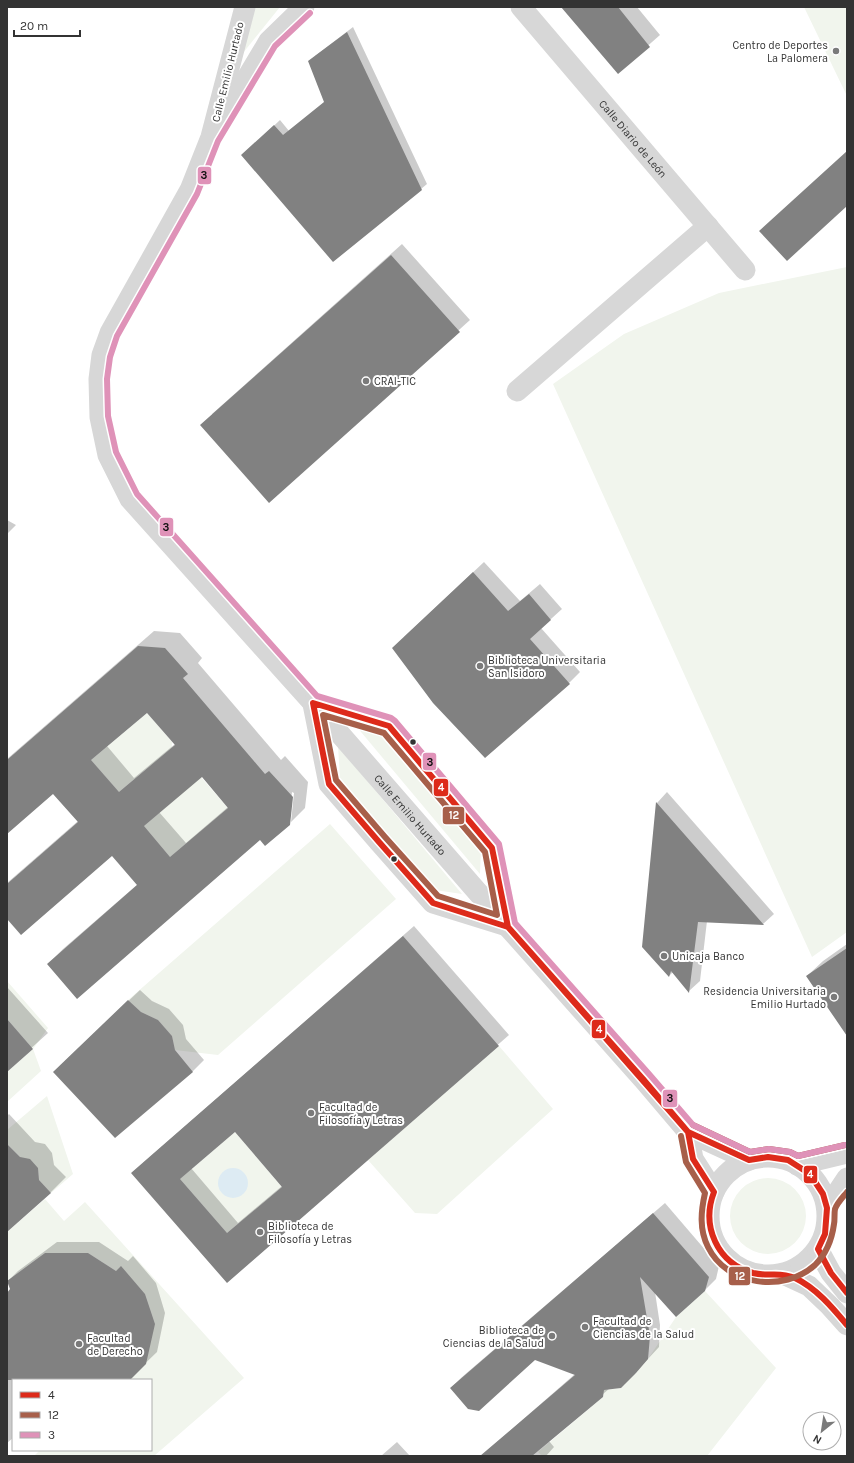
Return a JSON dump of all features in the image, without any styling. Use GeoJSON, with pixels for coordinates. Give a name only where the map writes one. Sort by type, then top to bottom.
{"type":"FeatureCollection","features":[{"type":"Feature","properties":{"kind":"street","name":"Calle Emilio Hurtado"},"geometry":{"type":"LineString","coordinates":[[244,7],[211,137],[190,190],[110,333],[102,355],[99,379],[100,417],[108,455],[130,499],[313,703],[688,1132],[749,1160]]}},
{"type":"Feature","properties":{"kind":"street","name":"Calle Emilio Hurtado"},"geometry":{"type":"LineString","coordinates":[[211,137],[269,41],[304,7]]}},
{"type":"Feature","properties":{"kind":"street","name":"Calle Diario de León"},"geometry":{"type":"LineString","coordinates":[[521,7],[745,270]]}},
{"type":"Feature","properties":{"kind":"street"},"geometry":{"type":"LineString","coordinates":[[517,391],[708,226]]}},
{"type":"Feature","properties":{"kind":"street"},"geometry":{"type":"LineString","coordinates":[[313,703],[389,726],[492,848],[508,927],[434,903],[379,842],[329,784],[313,703]]}},
{"type":"Feature","properties":{"kind":"street"},"geometry":{"type":"LineString","coordinates":[[688,1132],[692,1159],[714,1192]]}},
{"type":"Feature","properties":{"kind":"street"},"geometry":{"type":"LineString","coordinates":[[797,1165],[847,1153]]}},
{"type":"Feature","properties":{"kind":"street"},"geometry":{"type":"LineString","coordinates":[[768,1157],[788,1160],[797,1165],[810,1174],[818,1183],[827,1208],[825,1234],[818,1249],[808,1260],[783,1274],[764,1275],[746,1271],[730,1261],[717,1247],[710,1229],[709,1210],[714,1192],[722,1178],[734,1167],[749,1160],[768,1157]]}},
{"type":"Feature","properties":{"kind":"street"},"geometry":{"type":"LineString","coordinates":[[827,1208],[847,1178]]}},
{"type":"Feature","properties":{"kind":"street"},"geometry":{"type":"LineString","coordinates":[[818,1249],[831,1273],[847,1293]]}},
{"type":"Feature","properties":{"kind":"street"},"geometry":{"type":"LineString","coordinates":[[783,1274],[809,1286],[847,1325]]}},
{"type":"Feature","properties":{"kind":"shaded area"},"geometry":{"type":"Polygon","coordinates":[[[253,7],[280,7],[243,53],[253,7]]]}},
{"type":"Feature","properties":{"kind":"shaded area","name":"Centro de Deportes La Palomera"},"geometry":{"type":"Polygon","coordinates":[[[804,7],[847,7],[847,96],[804,7]]]}},
{"type":"Feature","properties":{"kind":"shaded area"},"geometry":{"type":"Polygon","coordinates":[[[847,267],[847,932],[812,957],[553,384],[624,334],[719,293],[847,267]]]}},
{"type":"Feature","properties":{"kind":"shaded area"},"geometry":{"type":"Polygon","coordinates":[[[147,713],[172,742],[171,763],[200,776],[228,808],[170,857],[144,826],[178,797],[151,765],[119,792],[91,760],[147,713]]]}},
{"type":"Feature","properties":{"kind":"shaded area"},"geometry":{"type":"Polygon","coordinates":[[[356,726],[387,733],[481,847],[480,874],[356,726]]]}},
{"type":"Feature","properties":{"kind":"shaded area"},"geometry":{"type":"Polygon","coordinates":[[[338,746],[462,894],[435,890],[340,778],[338,746]]]}},
{"type":"Feature","properties":{"kind":"shaded area"},"geometry":{"type":"Polygon","coordinates":[[[330,824],[396,899],[218,1055],[175,1050],[172,1036],[158,1020],[141,1012],[128,1000],[330,824]]]}},
{"type":"Feature","properties":{"kind":"shaded area"},"geometry":{"type":"Polygon","coordinates":[[[7,981],[48,1028],[33,1049],[7,1019],[7,981]]]}},
{"type":"Feature","properties":{"kind":"shaded area"},"geometry":{"type":"Polygon","coordinates":[[[499,1046],[553,1109],[437,1214],[415,1213],[368,1160],[499,1046]]]}},
{"type":"Feature","properties":{"kind":"shaded area"},"geometry":{"type":"Polygon","coordinates":[[[33,1049],[41,1071],[7,1102],[7,1072],[33,1049]]]}},
{"type":"Feature","properties":{"kind":"shaded area"},"geometry":{"type":"Polygon","coordinates":[[[47,1096],[73,1174],[51,1193],[39,1180],[38,1169],[20,1157],[7,1144],[7,1130],[47,1096]]]}},
{"type":"Feature","properties":{"kind":"shaded area"},"geometry":{"type":"Polygon","coordinates":[[[235,1132],[282,1187],[227,1233],[180,1179],[235,1132]]]}},
{"type":"Feature","properties":{"kind":"shaded area"},"geometry":{"type":"Polygon","coordinates":[[[233,1168],[244,1172],[248,1183],[244,1194],[233,1198],[222,1194],[218,1183],[222,1172],[233,1168]]]}},
{"type":"Feature","properties":{"kind":"shaded area"},"geometry":{"type":"Polygon","coordinates":[[[768,1178],[783,1181],[795,1189],[803,1201],[806,1216],[803,1231],[795,1243],[783,1251],[768,1254],[753,1251],[741,1243],[733,1231],[730,1216],[733,1201],[741,1189],[753,1181],[768,1178]]]}},
{"type":"Feature","properties":{"kind":"shaded area"},"geometry":{"type":"Polygon","coordinates":[[[45,1199],[64,1221],[85,1202],[244,1378],[154,1456],[34,1456],[39,1451],[152,1451],[152,1379],[130,1379],[155,1324],[145,1294],[121,1267],[116,1271],[88,1253],[45,1253],[7,1281],[7,1232],[45,1199]]]}},
{"type":"Feature","properties":{"kind":"shaded area"},"geometry":{"type":"Polygon","coordinates":[[[705,1291],[776,1368],[707,1456],[542,1456],[538,1452],[603,1397],[604,1390],[621,1388],[648,1359],[676,1317],[705,1291]]]}},
{"type":"Feature","properties":{"kind":"building"},"geometry":{"type":"Polygon","coordinates":[[[561,7],[618,7],[650,47],[618,74],[561,7]]]}},
{"type":"Feature","properties":{"kind":"building"},"geometry":{"type":"Polygon","coordinates":[[[347,32],[422,190],[333,262],[241,155],[274,125],[283,135],[324,102],[308,61],[347,32]]]}},
{"type":"Feature","properties":{"kind":"building"},"geometry":{"type":"Polygon","coordinates":[[[847,151],[847,206],[787,261],[759,231],[847,151]]]}},
{"type":"Feature","properties":{"kind":"building","name":"CRAI-TIC"},"geometry":{"type":"Polygon","coordinates":[[[391,255],[460,332],[269,503],[200,425],[391,255]]]}},
{"type":"Feature","properties":{"kind":"building","name":"Biblioteca Universitaria San Isidoro"},"geometry":{"type":"Polygon","coordinates":[[[473,572],[508,611],[529,594],[551,620],[530,639],[570,684],[485,758],[433,703],[392,648],[473,572]]]}},
{"type":"Feature","properties":{"kind":"building"},"geometry":{"type":"Polygon","coordinates":[[[138,646],[165,648],[188,674],[183,678],[265,774],[269,771],[293,797],[290,825],[265,846],[260,840],[77,999],[47,964],[137,885],[112,856],[21,935],[7,919],[7,884],[78,822],[53,794],[7,834],[7,760],[138,646]],[[147,713],[91,760],[119,792],[175,745],[147,713]],[[202,777],[144,826],[170,857],[228,808],[202,777]]]}},
{"type":"Feature","properties":{"kind":"building"},"geometry":{"type":"Polygon","coordinates":[[[656,802],[764,925],[698,922],[689,993],[671,971],[669,977],[642,947],[656,802]]]}},
{"type":"Feature","properties":{"kind":"building","name":"Facultad de Filosofía y Letras"},"geometry":{"type":"Polygon","coordinates":[[[403,936],[499,1046],[227,1283],[131,1173],[403,936]],[[235,1132],[180,1179],[227,1233],[282,1187],[235,1132]]]}},
{"type":"Feature","properties":{"kind":"building","name":"Residencia Universitaria Emilio Hurtado"},"geometry":{"type":"Polygon","coordinates":[[[847,948],[847,1036],[806,976],[847,948]]]}},
{"type":"Feature","properties":{"kind":"building"},"geometry":{"type":"Polygon","coordinates":[[[128,1000],[141,1012],[158,1020],[172,1036],[175,1050],[193,1072],[115,1138],[53,1072],[128,1000]]]}},
{"type":"Feature","properties":{"kind":"building"},"geometry":{"type":"Polygon","coordinates":[[[7,1019],[33,1049],[7,1072],[7,1019]]]}},
{"type":"Feature","properties":{"kind":"building"},"geometry":{"type":"Polygon","coordinates":[[[7,1144],[20,1157],[30,1159],[38,1168],[39,1180],[51,1193],[7,1232],[7,1144]]]}},
{"type":"Feature","properties":{"kind":"building","name":"Facultad de Ciencias de la Salud"},"geometry":{"type":"Polygon","coordinates":[[[653,1213],[709,1277],[705,1291],[676,1317],[640,1277],[650,1336],[648,1359],[636,1373],[621,1388],[604,1390],[603,1397],[532,1456],[480,1456],[575,1375],[535,1360],[479,1411],[468,1409],[450,1388],[653,1213]]]}},
{"type":"Feature","properties":{"kind":"building","name":"Facultad de Derecho"},"geometry":{"type":"Polygon","coordinates":[[[45,1253],[88,1253],[116,1271],[121,1266],[145,1294],[155,1324],[146,1364],[131,1379],[7,1380],[7,1293],[10,1289],[7,1281],[45,1253]]]}},
{"type":"Feature","properties":{"kind":"transit line","name":"3"},"geometry":{"type":"LineString","coordinates":[[310,13],[275,46],[218,141],[197,194],[117,336],[110,357],[107,379],[108,416],[116,452],[137,494],[317,696],[391,718],[395,721],[499,844],[515,923],[693,1125],[750,1152],[769,1149],[790,1152],[798,1156],[845,1145]]}},
{"type":"Feature","properties":{"kind":"transit line","name":"4"},"geometry":{"type":"LineString","coordinates":[[313,703],[389,726],[492,848],[508,927],[433,903],[379,842],[329,784],[313,703]]}},
{"type":"Feature","properties":{"kind":"transit line","name":"12"},"geometry":{"type":"LineString","coordinates":[[323,715],[384,733],[485,852],[497,915],[438,896],[385,837],[336,780],[323,715]]}},
{"type":"Feature","properties":{"kind":"transit line","name":"4"},"geometry":{"type":"LineString","coordinates":[[508,927],[688,1132]]}},
{"type":"Feature","properties":{"kind":"transit line","name":"4"},"geometry":{"type":"LineString","coordinates":[[508,927],[688,1132]]}},
{"type":"Feature","properties":{"kind":"transit line","name":"12"},"geometry":{"type":"LineString","coordinates":[[693,1125],[750,1152],[769,1149],[790,1152],[798,1156],[845,1145]]}},
{"type":"Feature","properties":{"kind":"transit line","name":"4"},"geometry":{"type":"LineString","coordinates":[[688,1132],[749,1160],[768,1157],[788,1160],[810,1174],[823,1194],[827,1208],[825,1234],[818,1249],[831,1273],[847,1293]]}},
{"type":"Feature","properties":{"kind":"transit line","name":"4"},"geometry":{"type":"LineString","coordinates":[[688,1132],[693,1159],[714,1192],[710,1205],[711,1230],[715,1242],[721,1252],[740,1268],[753,1273],[779,1274],[789,1276],[803,1282],[823,1298],[847,1325]]}},
{"type":"Feature","properties":{"kind":"transit line","name":"12"},"geometry":{"type":"LineString","coordinates":[[681,1136],[686,1162],[705,1193],[702,1227],[708,1247],[717,1260],[728,1270],[742,1277],[757,1281],[773,1282],[802,1274],[815,1265],[830,1241],[836,1207],[847,1192]]}},
{"type":"Feature","properties":{"kind":"place","name":"Centro de Deportes La Palomera"},"geometry":{"type":"Point","coordinates":[836,51]}},
{"type":"Feature","properties":{"kind":"place","name":"CRAI-TIC"},"geometry":{"type":"Point","coordinates":[366,381]}},
{"type":"Feature","properties":{"kind":"place","name":"Biblioteca Universitaria San Isidoro"},"geometry":{"type":"Point","coordinates":[480,666]}},
{"type":"Feature","properties":{"kind":"place","name":"Unicaja Banco"},"geometry":{"type":"Point","coordinates":[664,956]}},
{"type":"Feature","properties":{"kind":"place","name":"Residencia Universitaria Emilio Hurtado"},"geometry":{"type":"Point","coordinates":[834,997]}},
{"type":"Feature","properties":{"kind":"place","name":"Facultad de Filosofía y Letras"},"geometry":{"type":"Point","coordinates":[311,1113]}},
{"type":"Feature","properties":{"kind":"place","name":"Biblioteca de Filosofía y Letras"},"geometry":{"type":"Point","coordinates":[260,1232]}},
{"type":"Feature","properties":{"kind":"place","name":"Facultad de Ciencias de la Salud"},"geometry":{"type":"Point","coordinates":[585,1327]}},
{"type":"Feature","properties":{"kind":"place","name":"Biblioteca de Ciencias de la Salud"},"geometry":{"type":"Point","coordinates":[552,1336]}},
{"type":"Feature","properties":{"kind":"place","name":"Facultad de Derecho"},"geometry":{"type":"Point","coordinates":[79,1344]}}]}
